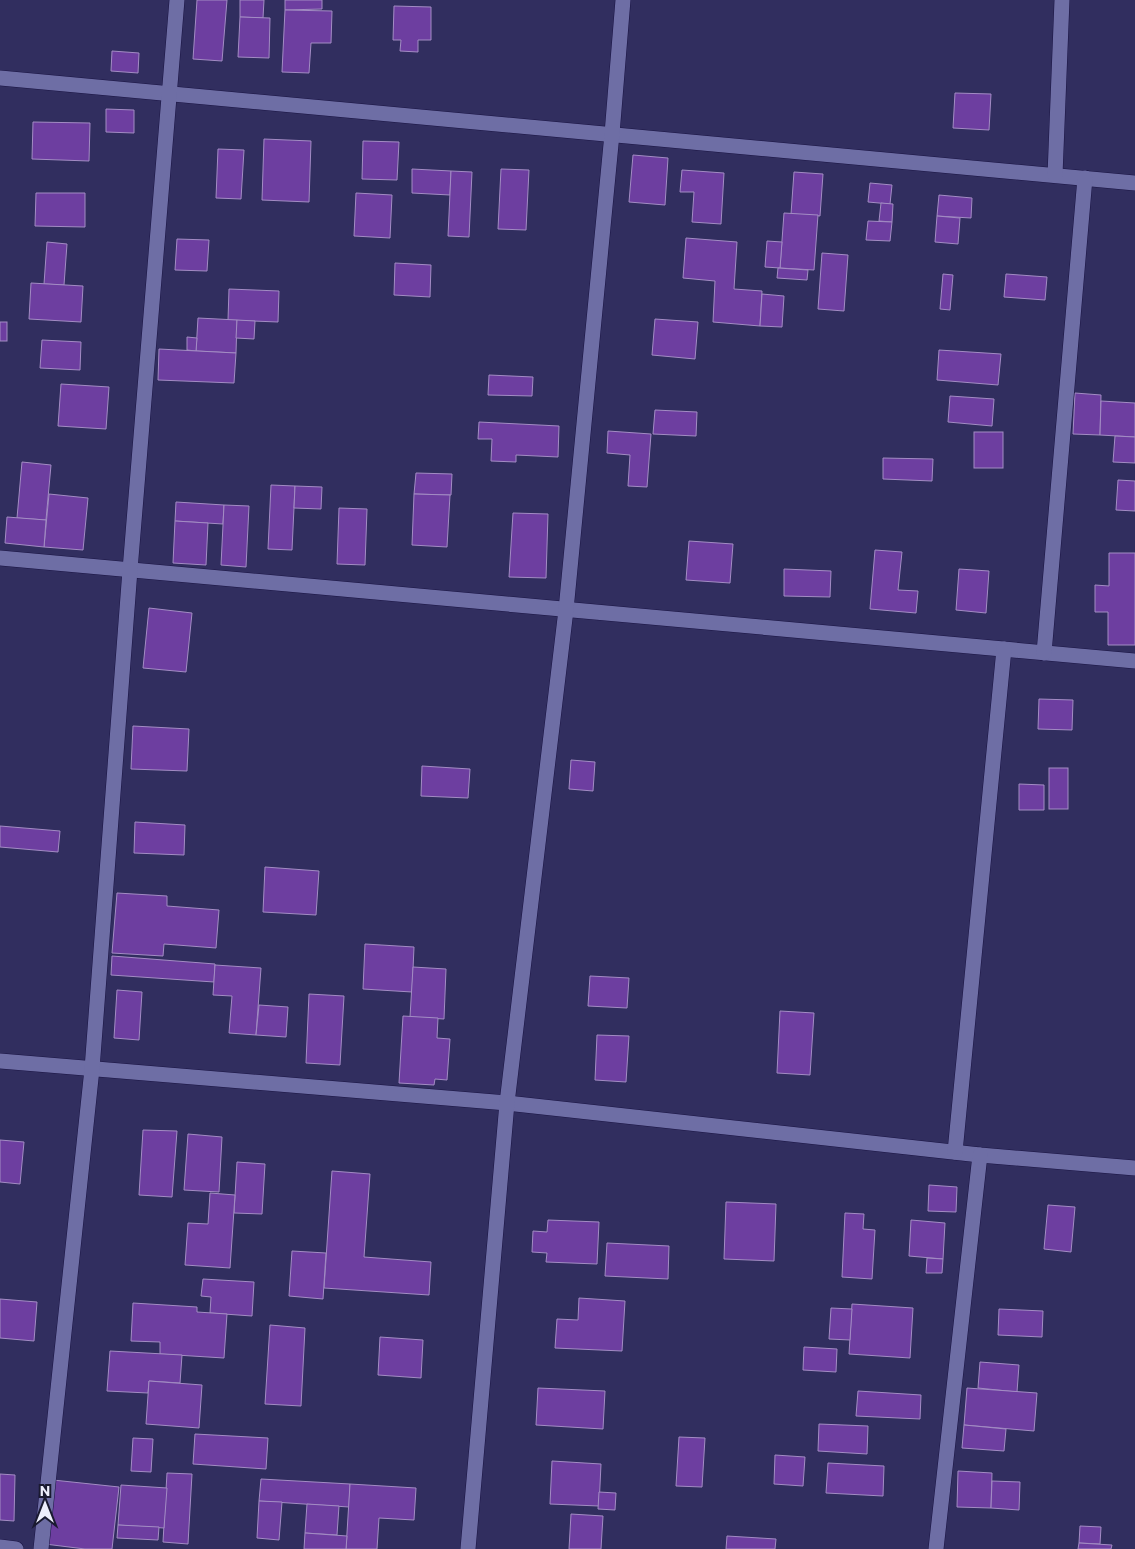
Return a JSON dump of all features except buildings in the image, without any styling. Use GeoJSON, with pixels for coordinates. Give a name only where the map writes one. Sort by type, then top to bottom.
{"type":"FeatureCollection","features":[{"type":"Feature","properties":{"kind":"street"},"geometry":{"type":"LineString","coordinates":[[41,1549],[92,1069],[130,570],[177,0]]}},
{"type":"Feature","properties":{"kind":"street"},"geometry":{"type":"LineString","coordinates":[[468,1549],[507,1103],[566,610],[612,134],[623,0]]}},
{"type":"Feature","properties":{"kind":"street"},"geometry":{"type":"LineString","coordinates":[[1055,175],[1062,0]]}},
{"type":"Feature","properties":{"kind":"street"},"geometry":{"type":"LineString","coordinates":[[0,78],[1135,183]]}},
{"type":"Feature","properties":{"kind":"street"},"geometry":{"type":"LineString","coordinates":[[1044,653],[1085,178]]}},
{"type":"Feature","properties":{"kind":"street"},"geometry":{"type":"LineString","coordinates":[[0,558],[1135,661]]}},
{"type":"Feature","properties":{"kind":"street"},"geometry":{"type":"LineString","coordinates":[[955,1152],[1004,649]]}},
{"type":"Feature","properties":{"kind":"street"},"geometry":{"type":"LineString","coordinates":[[0,1061],[507,1103],[980,1155],[1135,1168]]}},
{"type":"Feature","properties":{"kind":"street"},"geometry":{"type":"LineString","coordinates":[[936,1549],[980,1155]]}},
{"type":"Feature","properties":{"kind":"street"},"geometry":{"type":"LineString","coordinates":[[0,1548],[16,1549]]}}]}
